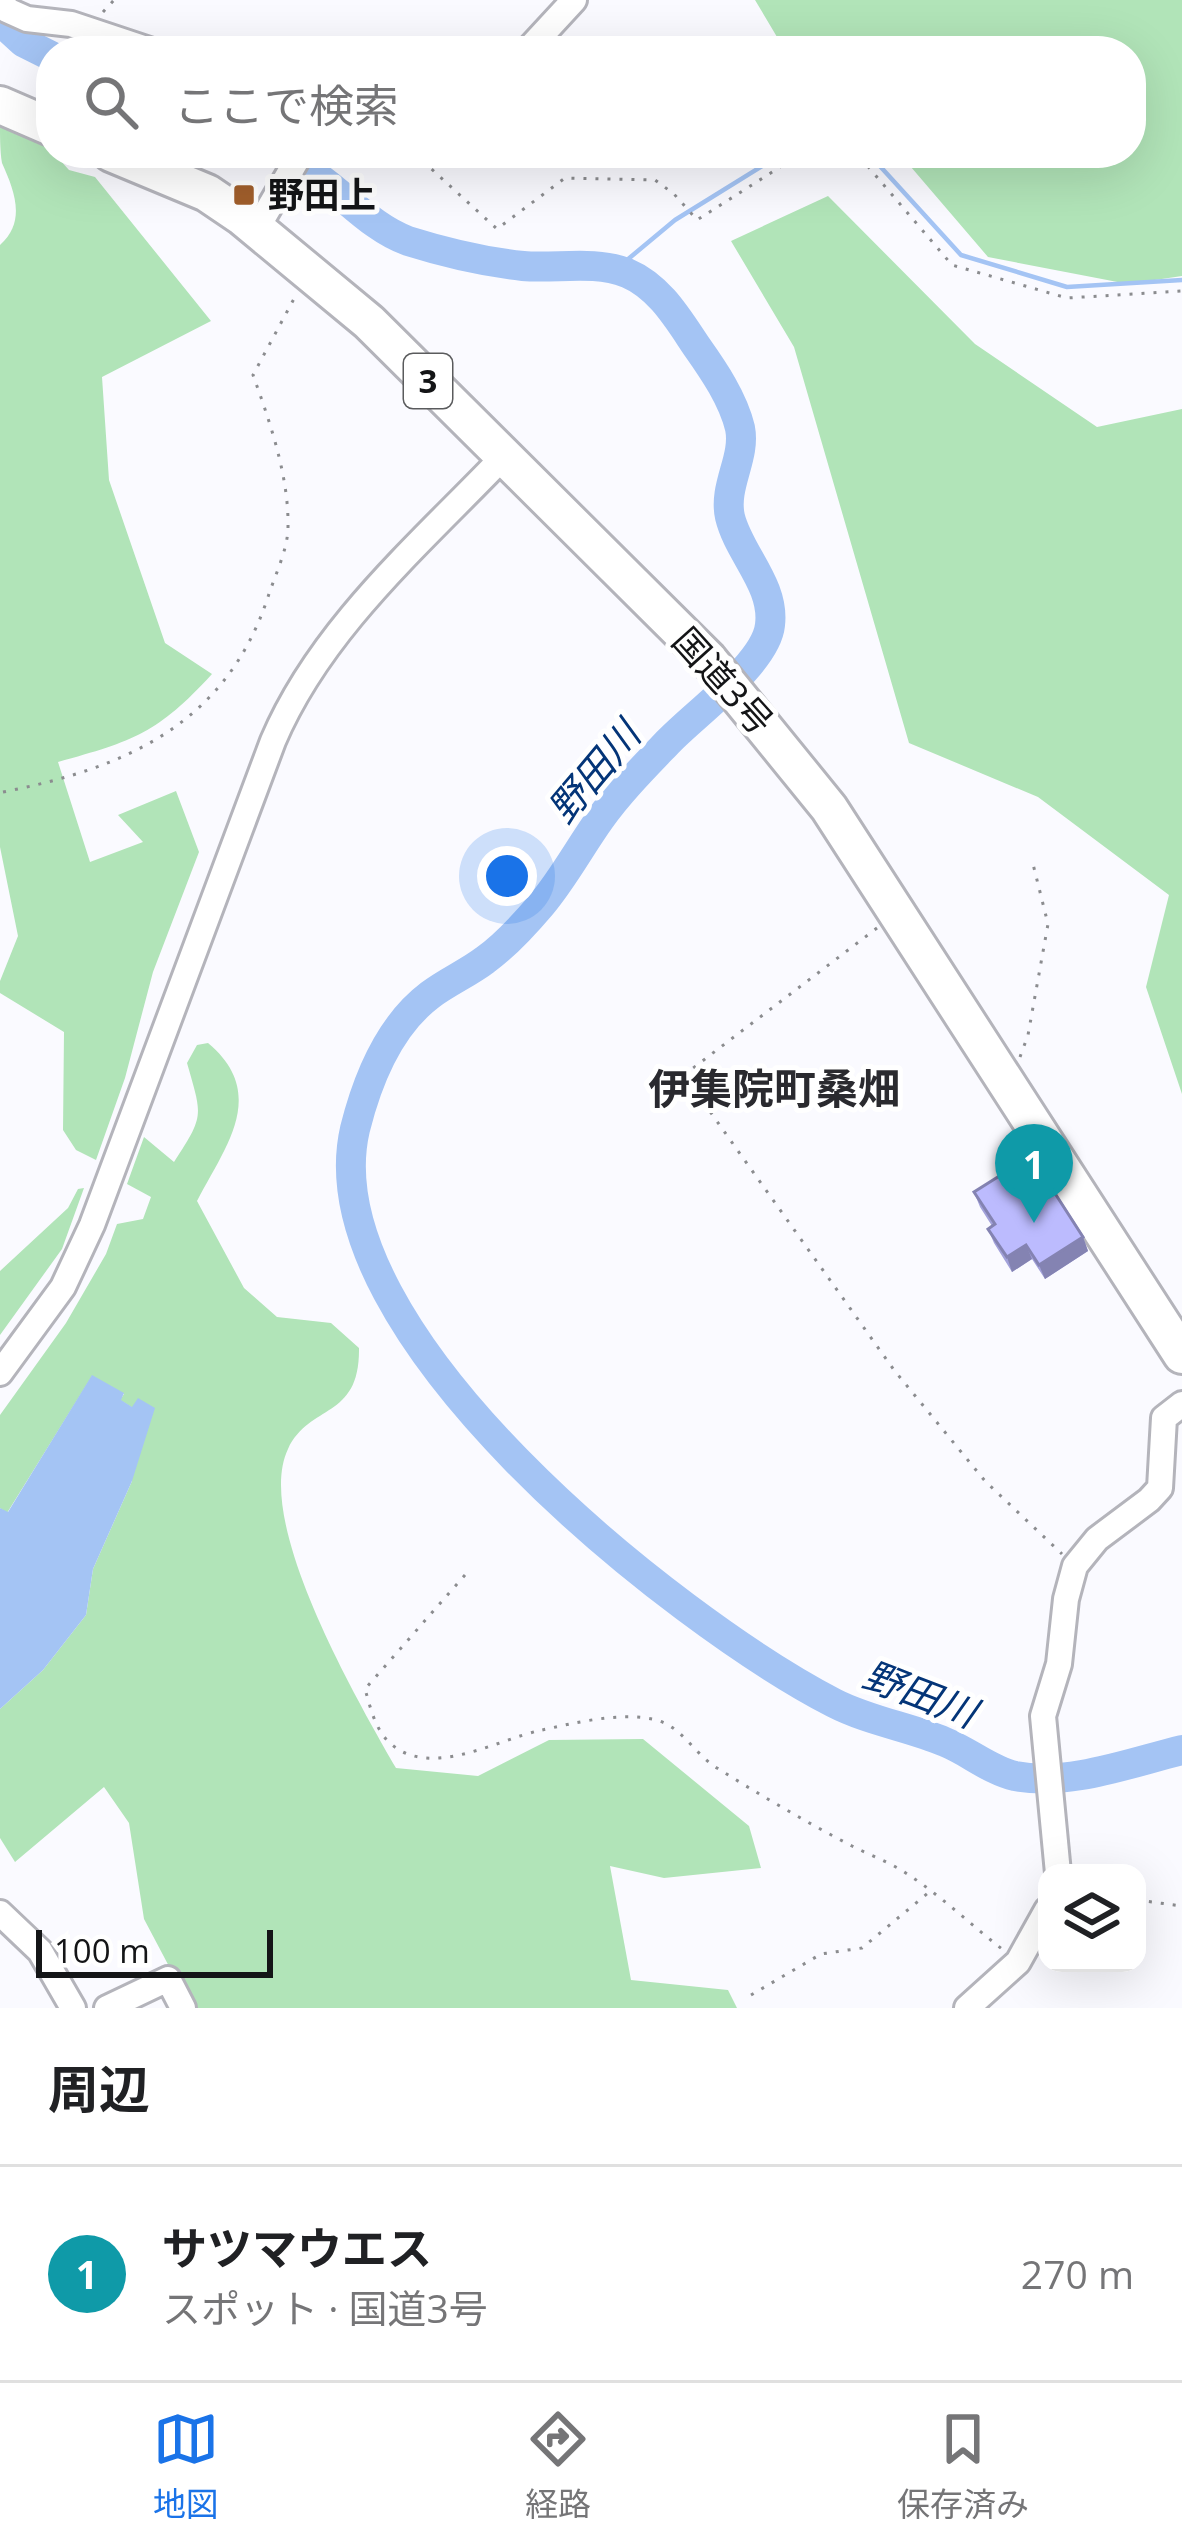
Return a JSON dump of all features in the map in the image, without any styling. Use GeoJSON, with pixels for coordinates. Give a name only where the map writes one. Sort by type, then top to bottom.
{"type":"FeatureCollection","features":[{"type":"Feature","properties":{"kind":"highway"},"geometry":{"type":"LineString","coordinates":[[0,105],[36,121]]}},
{"type":"Feature","properties":{"kind":"highway","name":"国道3号"},"geometry":{"type":"LineString","coordinates":[[146,168],[264,214],[309,273],[369,322],[708,659],[829,808],[1182,1355]]}},
{"type":"Feature","properties":{"kind":"street"},"geometry":{"type":"LineString","coordinates":[[2,0],[7,10],[27,19],[71,24],[107,36]]}},
{"type":"Feature","properties":{"kind":"street"},"geometry":{"type":"LineString","coordinates":[[541,36],[574,0]]}},
{"type":"Feature","properties":{"kind":"street"},"geometry":{"type":"LineString","coordinates":[[264,214],[292,168]]}},
{"type":"Feature","properties":{"kind":"street"},"geometry":{"type":"LineString","coordinates":[[0,1373],[63,1287],[92,1226],[265,762],[294,697],[357,610],[504,456]]}},
{"type":"Feature","properties":{"kind":"street"},"geometry":{"type":"LineString","coordinates":[[1057,1864],[1043,1716],[1058,1664],[1066,1599],[1075,1566],[1097,1539],[1160,1488],[1164,1418],[1182,1404]]}},
{"type":"Feature","properties":{"kind":"street"},"geometry":{"type":"LineString","coordinates":[[0,1913],[40,1951],[73,2008]]}},
{"type":"Feature","properties":{"kind":"street"},"geometry":{"type":"LineString","coordinates":[[967,2008],[1018,1962],[1038,1926]]}},
{"type":"Feature","properties":{"kind":"street"},"geometry":{"type":"LineString","coordinates":[[107,2008],[168,1979],[183,2008]]}},
{"type":"Feature","properties":{"kind":"path"},"geometry":{"type":"LineString","coordinates":[[430,168],[497,229],[565,178],[655,180],[697,220],[778,168]]}},
{"type":"Feature","properties":{"kind":"path"},"geometry":{"type":"LineString","coordinates":[[870,168],[952,265],[1067,298],[1182,291]]}},
{"type":"Feature","properties":{"kind":"path"},"geometry":{"type":"LineString","coordinates":[[3,792],[147,748],[185,722],[218,690],[250,645],[289,532],[287,497],[253,375],[309,273]]}},
{"type":"Feature","properties":{"kind":"path"},"geometry":{"type":"LineString","coordinates":[[1009,1087],[1028,1035],[1048,924],[1032,860]]}},
{"type":"Feature","properties":{"kind":"path"},"geometry":{"type":"LineString","coordinates":[[897,912],[684,1076],[894,1370],[985,1481],[1075,1566]]}},
{"type":"Feature","properties":{"kind":"path"},"geometry":{"type":"LineString","coordinates":[[465,1575],[365,1689],[376,1726],[388,1742],[424,1757],[452,1756],[539,1730],[624,1718],[654,1719],[676,1730],[710,1764],[902,1870],[1018,1962]]}},
{"type":"Feature","properties":{"kind":"path"},"geometry":{"type":"LineString","coordinates":[[752,1995],[821,1954],[862,1948],[929,1892]]}},
{"type":"Feature","properties":{"kind":"path"},"geometry":{"type":"LineString","coordinates":[[1146,1901],[1182,1906]]}},
{"type":"Feature","properties":{"kind":"green space"},"geometry":{"type":"Polygon","coordinates":[[[755,0],[1182,0],[1182,276],[1128,284],[988,257],[912,168],[1146,168],[1146,36],[776,36],[755,0]]]}},
{"type":"Feature","properties":{"kind":"green space"},"geometry":{"type":"Polygon","coordinates":[[[0,123],[36,136],[36,168],[67,168],[95,177],[211,321],[102,377],[109,480],[165,643],[212,674],[176,710],[143,732],[58,762],[90,862],[143,842],[118,815],[176,791],[199,852],[153,972],[125,1078],[96,1160],[76,1150],[63,1130],[64,1032],[0,993],[0,981],[18,936],[0,847],[0,245],[16,216],[14,194],[2,163],[0,123]]]}},
{"type":"Feature","properties":{"kind":"green space"},"geometry":{"type":"Polygon","coordinates":[[[828,196],[975,344],[1097,427],[1182,409],[1182,1094],[1146,987],[1169,895],[1038,797],[909,743],[794,347],[731,241],[828,196]]]}},
{"type":"Feature","properties":{"kind":"green space"},"geometry":{"type":"Polygon","coordinates":[[[208,1043],[226,1062],[239,1101],[229,1141],[197,1201],[244,1288],[277,1317],[331,1323],[359,1348],[351,1388],[297,1434],[288,1449],[281,1481],[297,1565],[359,1701],[396,1768],[478,1776],[549,1740],[643,1739],[749,1826],[761,1868],[664,1878],[610,1866],[631,1980],[728,1990],[737,2008],[191,2008],[144,1919],[129,1823],[104,1787],[15,1862],[0,1838],[0,1709],[43,1670],[86,1615],[93,1569],[132,1481],[133,1408],[120,1400],[124,1394],[92,1376],[7,1513],[0,1508],[0,1415],[66,1323],[106,1254],[117,1224],[143,1219],[151,1197],[127,1184],[144,1137],[174,1162],[191,1134],[198,1105],[187,1063],[197,1045],[208,1043]]]}},
{"type":"Feature","properties":{"kind":"green space"},"geometry":{"type":"Polygon","coordinates":[[[84,1188],[62,1249],[0,1335],[0,1271],[84,1188]]]}},
{"type":"Feature","properties":{"kind":"water"},"geometry":{"type":"Polygon","coordinates":[[[92,1375],[124,1393],[121,1400],[132,1407],[138,1398],[155,1408],[132,1481],[93,1569],[86,1615],[43,1670],[0,1709],[0,1508],[8,1512],[92,1375]]]}},
{"type":"Feature","properties":{"kind":"building"},"geometry":{"type":"Polygon","coordinates":[[[1031,1156],[1083,1237],[1039,1265],[1026,1245],[1007,1257],[988,1229],[995,1224],[974,1192],[1031,1156]]]}},
{"type":"Feature","properties":{"kind":"waterway","name":"野田川"},"geometry":{"type":"LineString","coordinates":[[0,21],[36,48]]}},
{"type":"Feature","properties":{"kind":"waterway","name":"野田川"},"geometry":{"type":"LineString","coordinates":[[303,168],[374,222],[408,241],[509,264],[614,269],[639,279],[659,295],[716,376],[737,417],[741,439],[729,494],[730,517],[770,610],[766,640],[744,671],[624,789],[535,912],[493,954],[415,1008],[391,1038],[355,1129],[356,1209],[388,1293],[444,1378],[518,1461],[601,1539],[686,1607],[834,1703],[945,1742],[1015,1776],[1078,1776],[1182,1750]]}},
{"type":"Feature","properties":{"kind":"waterway"},"geometry":{"type":"LineString","coordinates":[[615,270],[675,220],[759,168]]}},
{"type":"Feature","properties":{"kind":"waterway"},"geometry":{"type":"LineString","coordinates":[[882,168],[961,255],[1067,287],[1182,280]]}},
{"type":"Feature","properties":{"kind":"place","name":"野田上"},"geometry":{"type":"Point","coordinates":[244,195]}},
{"type":"Feature","properties":{"kind":"place","name":"サツマウエス"},"geometry":{"type":"Point","coordinates":[1034,1223]}},
{"type":"Feature","properties":{"kind":"district","name":"伊集院町桑畑"},"geometry":{"type":"Point","coordinates":[774,1089]}}]}
